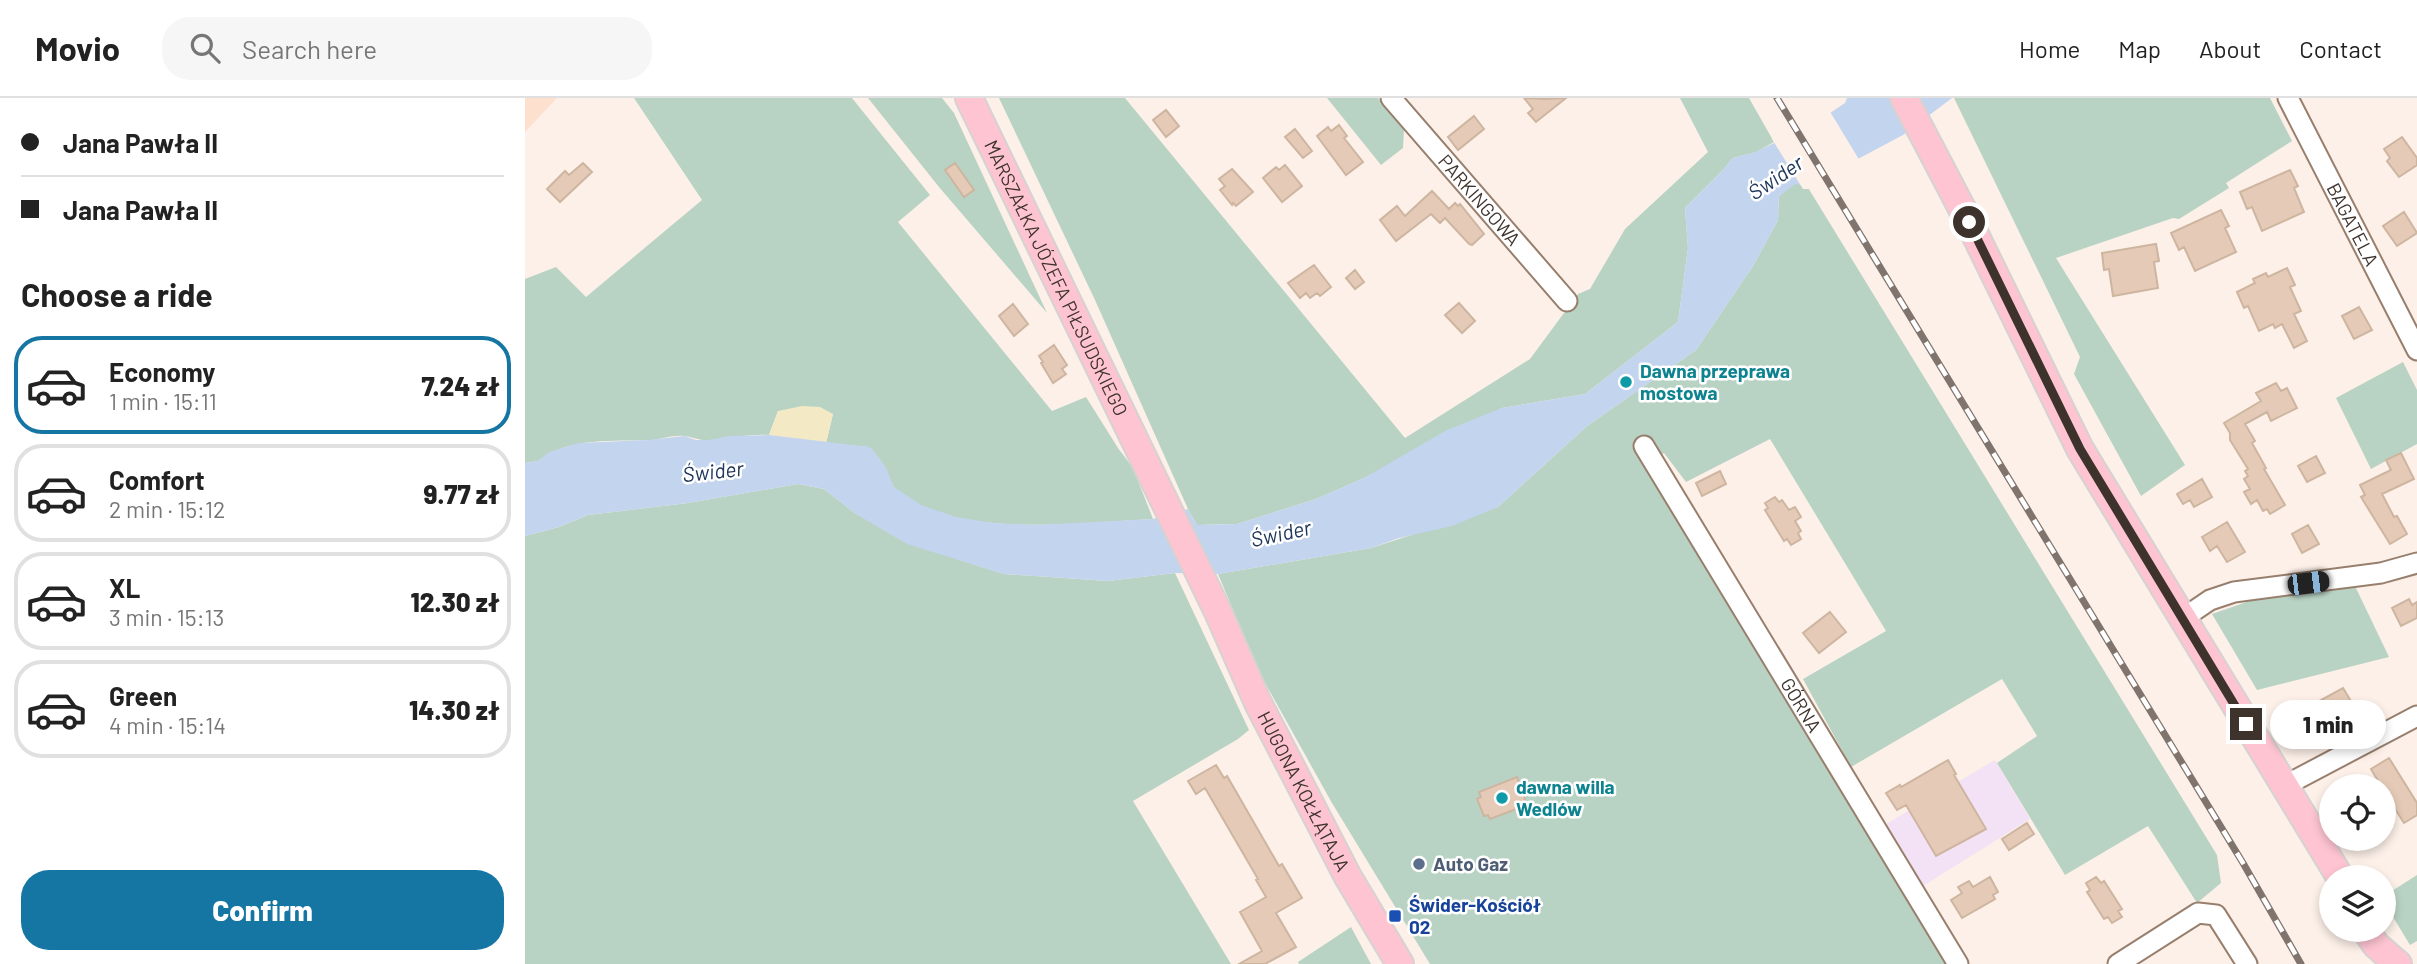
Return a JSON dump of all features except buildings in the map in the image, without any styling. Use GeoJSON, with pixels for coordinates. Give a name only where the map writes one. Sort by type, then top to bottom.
{"type":"FeatureCollection","features":[{"type":"Feature","properties":{"kind":"main road","name":"MARSZAŁKA JÓZEFA PIŁSUDSKIEGO"},"geometry":{"type":"LineString","coordinates":[[969,98],[1218,612]]}},
{"type":"Feature","properties":{"kind":"main road"},"geometry":{"type":"LineString","coordinates":[[1904,98],[1929,143],[2080,449],[2333,865]]}},
{"type":"Feature","properties":{"kind":"main road","name":"HUGONA KOŁŁĄTAJA"},"geometry":{"type":"LineString","coordinates":[[1218,612],[1258,703],[1348,877],[1400,964]]}},
{"type":"Feature","properties":{"kind":"main road"},"geometry":{"type":"LineString","coordinates":[[2373,942],[2398,964]]}},
{"type":"Feature","properties":{"kind":"main road"},"geometry":{"type":"LineString","coordinates":[[2390,942],[2398,964]]}},
{"type":"Feature","properties":{"kind":"street","name":"PARKINGOWA"},"geometry":{"type":"LineString","coordinates":[[1391,98],[1567,301]]}},
{"type":"Feature","properties":{"kind":"street","name":"BAGATELA"},"geometry":{"type":"LineString","coordinates":[[2288,98],[2417,349]]}},
{"type":"Feature","properties":{"kind":"street","name":"GÓRNA"},"geometry":{"type":"LineString","coordinates":[[1644,446],[1958,964]]}},
{"type":"Feature","properties":{"kind":"street"},"geometry":{"type":"LineString","coordinates":[[2182,619],[2210,600],[2234,592],[2381,573],[2417,563]]}},
{"type":"Feature","properties":{"kind":"street"},"geometry":{"type":"LineString","coordinates":[[2284,786],[2417,716]]}},
{"type":"Feature","properties":{"kind":"street"},"geometry":{"type":"LineString","coordinates":[[2118,964],[2198,913],[2216,915],[2247,964]]}},
{"type":"Feature","properties":{"kind":"shaded area"},"geometry":{"type":"Polygon","coordinates":[[[525,98],[557,98],[525,132],[525,98]]]}},
{"type":"Feature","properties":{"kind":"shaded area"},"geometry":{"type":"Polygon","coordinates":[[[1995,760],[2030,819],[1923,886],[1886,824],[1995,760]]]}},
{"type":"Feature","properties":{"kind":"green space"},"geometry":{"type":"Polygon","coordinates":[[[634,98],[852,98],[930,195],[898,222],[1052,411],[1086,397],[1133,468],[1153,519],[1018,524],[982,522],[949,516],[919,505],[895,488],[884,466],[869,447],[826,443],[833,414],[778,411],[769,435],[706,440],[680,436],[592,442],[564,447],[538,461],[525,463],[525,279],[556,267],[586,297],[702,200],[634,98]]]}},
{"type":"Feature","properties":{"kind":"green space"},"geometry":{"type":"Polygon","coordinates":[[[868,98],[942,98],[954,113],[1047,313],[939,187],[868,98]]]}},
{"type":"Feature","properties":{"kind":"green space"},"geometry":{"type":"Polygon","coordinates":[[[999,98],[1125,98],[1405,438],[1530,359],[1578,294],[1590,289],[1625,229],[1708,152],[1680,98],[1749,98],[1774,142],[1756,152],[1733,158],[1685,208],[1688,248],[1678,322],[1585,394],[1502,408],[1364,478],[1316,499],[1237,524],[1197,525],[1095,300],[999,98]]]}},
{"type":"Feature","properties":{"kind":"green space"},"geometry":{"type":"Polygon","coordinates":[[[1327,98],[1378,98],[1404,130],[1403,148],[1381,165],[1327,98]]]}},
{"type":"Feature","properties":{"kind":"green space"},"geometry":{"type":"Polygon","coordinates":[[[1954,98],[2270,98],[2292,141],[2226,183],[2229,188],[2179,219],[2173,218],[2056,258],[2185,465],[2141,496],[2074,374],[2080,357],[1954,98]]]}},
{"type":"Feature","properties":{"kind":"green space"},"geometry":{"type":"Polygon","coordinates":[[[1795,183],[1807,186],[2217,855],[2221,883],[2197,903],[2148,826],[2065,875],[1997,763],[2037,736],[2002,679],[1851,767],[1803,679],[1886,631],[1770,439],[1686,482],[1664,453],[1647,463],[1948,964],[1430,964],[1332,803],[1259,672],[1218,574],[1371,548],[1498,507],[1587,426],[1696,350],[1753,266],[1778,220],[1779,196],[1795,183]]]}},
{"type":"Feature","properties":{"kind":"green space"},"geometry":{"type":"Polygon","coordinates":[[[2403,362],[2417,390],[2417,444],[2371,469],[2336,398],[2403,362]]]}},
{"type":"Feature","properties":{"kind":"green space"},"geometry":{"type":"Polygon","coordinates":[[[798,484],[824,489],[856,514],[957,559],[1004,574],[1108,581],[1175,573],[1249,730],[1133,801],[1231,964],[525,964],[525,536],[559,527],[588,515],[688,503],[798,484]]]}},
{"type":"Feature","properties":{"kind":"green space"},"geometry":{"type":"Polygon","coordinates":[[[2355,586],[2389,657],[2257,690],[2212,614],[2258,598],[2355,586]]]}},
{"type":"Feature","properties":{"kind":"green space"},"geometry":{"type":"Polygon","coordinates":[[[2417,875],[2417,941],[2410,945],[2396,922],[2396,888],[2417,875]]]}},
{"type":"Feature","properties":{"kind":"green space"},"geometry":{"type":"Polygon","coordinates":[[[1351,927],[1371,964],[1299,964],[1298,962],[1351,927]]]}},
{"type":"Feature","properties":{"kind":"sand"},"geometry":{"type":"Polygon","coordinates":[[[802,406],[820,407],[833,414],[826,443],[769,435],[778,411],[802,406]]]}},
{"type":"Feature","properties":{"kind":"water","name":"Świder"},"geometry":{"type":"Polygon","coordinates":[[[1847,98],[1952,98],[1903,135],[1807,186],[1795,184],[1779,196],[1778,220],[1753,266],[1696,350],[1587,426],[1498,507],[1452,526],[1399,538],[1371,548],[1218,574],[1175,573],[1108,581],[1004,574],[907,544],[856,514],[824,489],[798,484],[688,503],[588,515],[559,527],[525,536],[525,463],[538,461],[549,452],[579,443],[684,436],[696,440],[710,440],[729,436],[769,435],[870,447],[885,466],[894,487],[921,505],[956,517],[993,523],[1035,525],[1153,519],[1188,509],[1197,525],[1237,524],[1316,499],[1364,478],[1447,430],[1502,408],[1585,394],[1678,322],[1688,248],[1685,208],[1733,158],[1755,152],[1814,124],[1845,103],[1847,98]]]}},
{"type":"Feature","properties":{"kind":"pier"},"geometry":{"type":"Polygon","coordinates":[[[1829,110],[1860,161],[1808,189],[1803,189],[1772,139],[1788,134],[1790,127],[1803,119],[1813,121],[1829,110]]]}},
{"type":"Feature","properties":{"kind":"railway"},"geometry":{"type":"LineString","coordinates":[[1777,98],[2243,863],[2301,964]]}},
{"type":"Feature","properties":{"kind":"place","name":"Dawna przeprawa mostowa"},"geometry":{"type":"Point","coordinates":[1626,382]}},
{"type":"Feature","properties":{"kind":"place","name":"dawna willa Wedlów"},"geometry":{"type":"Point","coordinates":[1502,798]}},
{"type":"Feature","properties":{"kind":"place","name":"Auto Gaz"},"geometry":{"type":"Point","coordinates":[1419,864]}},
{"type":"Feature","properties":{"kind":"place","name":"Świder-Kościół 02"},"geometry":{"type":"Point","coordinates":[1395,916]}},
{"type":"Feature","properties":{"kind":"route"},"geometry":{"type":"LineString","coordinates":[[1969,222],[2080,449],[2246,724]]}}]}
